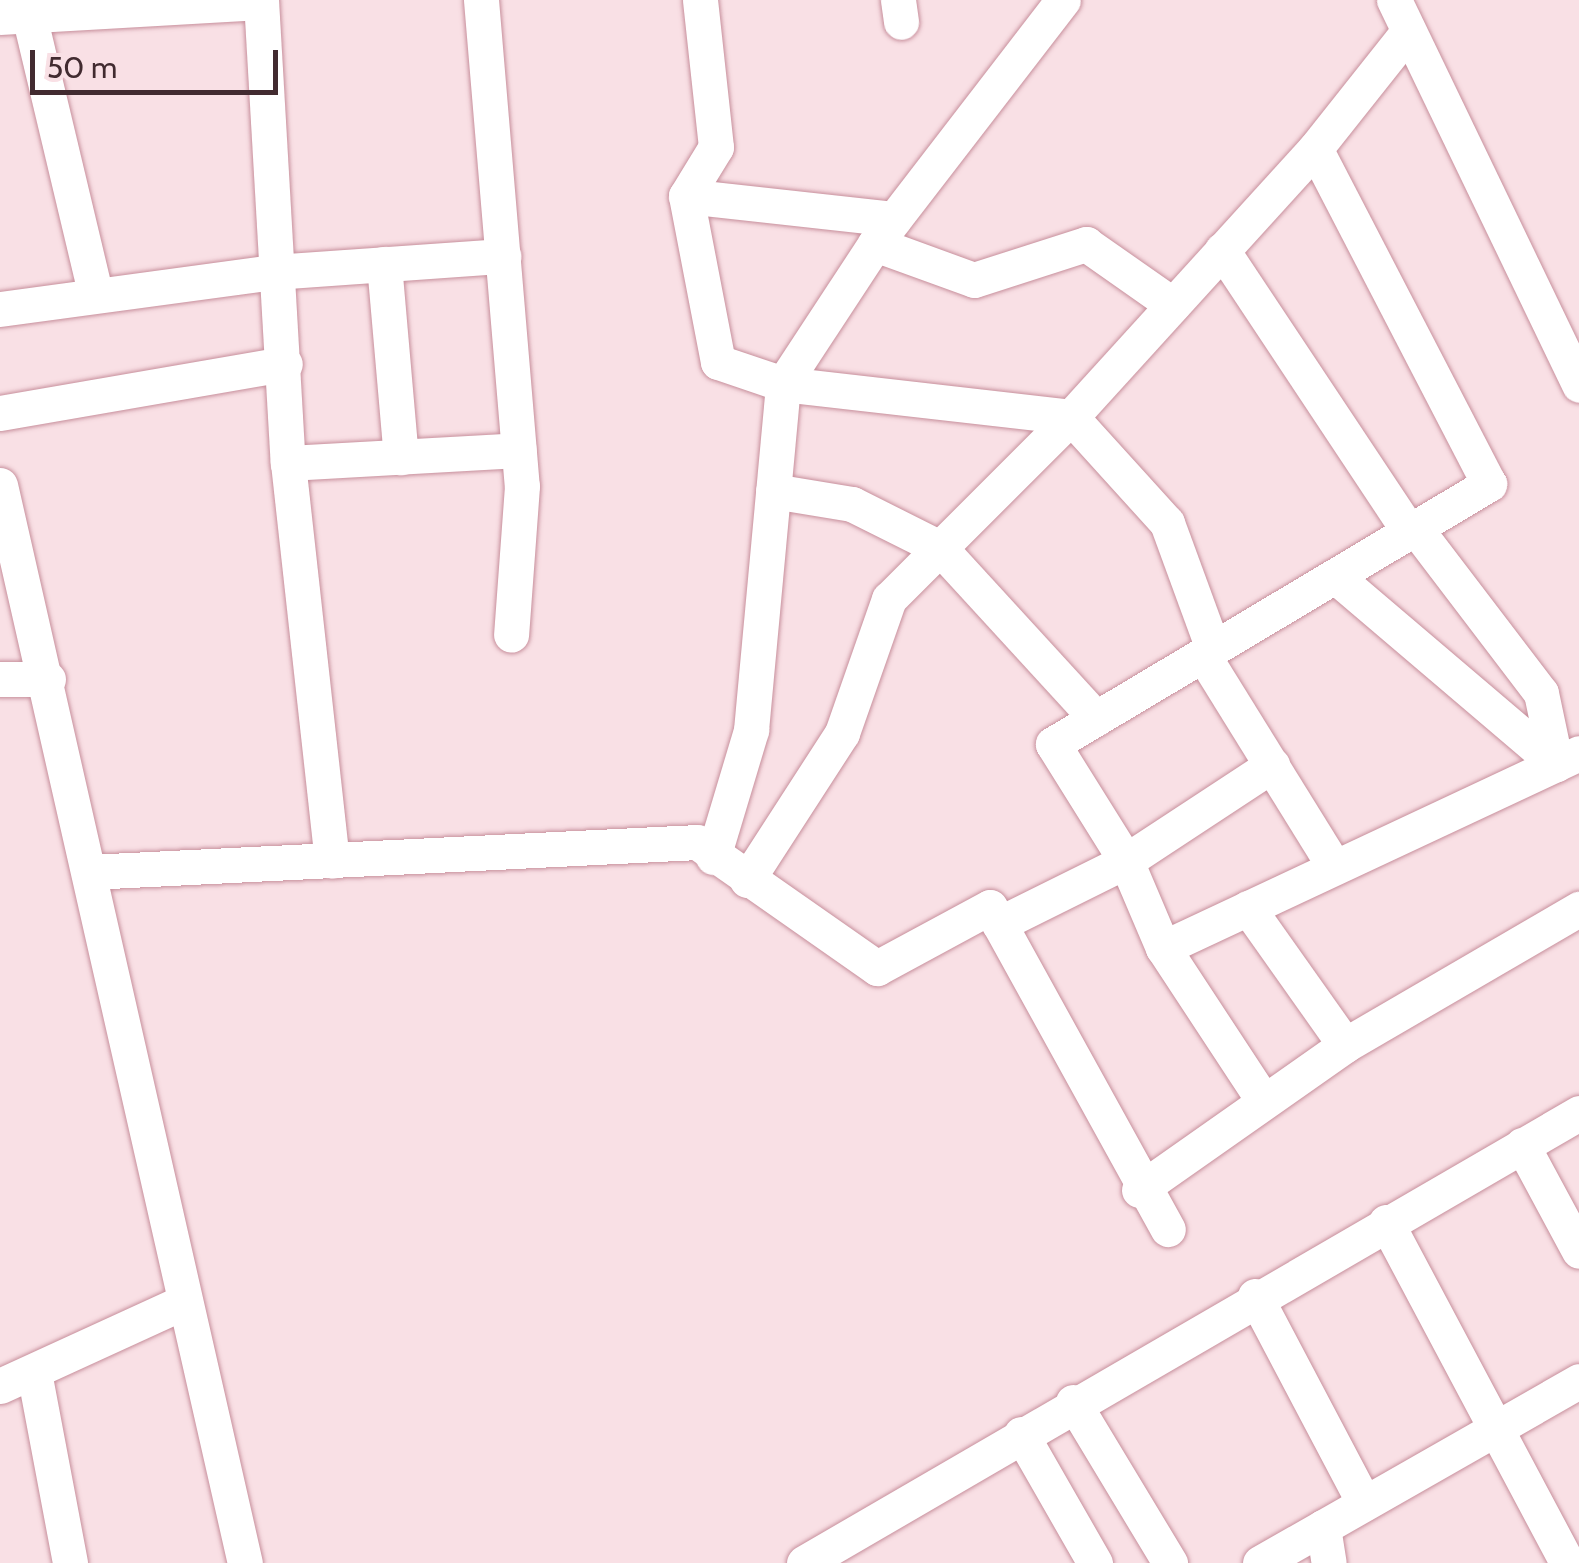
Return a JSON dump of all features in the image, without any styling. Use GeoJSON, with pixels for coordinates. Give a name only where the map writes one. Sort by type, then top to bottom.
{"type":"FeatureCollection","features":[{"type":"Feature","properties":{"kind":"street"},"geometry":{"type":"LineString","coordinates":[[481,0],[519,450],[510,635]]}},
{"type":"Feature","properties":{"kind":"street"},"geometry":{"type":"LineString","coordinates":[[700,0],[716,147],[686,196],[718,362],[783,384],[1071,417],[1168,523],[1208,652],[1334,866]]}},
{"type":"Feature","properties":{"kind":"street"},"geometry":{"type":"LineString","coordinates":[[713,857],[751,730],[783,384],[884,232],[1063,0]]}},
{"type":"Feature","properties":{"kind":"street"},"geometry":{"type":"LineString","coordinates":[[1394,0],[1575,367]]}},
{"type":"Feature","properties":{"kind":"street"},"geometry":{"type":"LineString","coordinates":[[95,291],[15,16],[261,1],[273,272],[285,364],[288,462],[332,861]]}},
{"type":"Feature","properties":{"kind":"street"},"geometry":{"type":"LineString","coordinates":[[747,880],[842,733],[890,599],[1071,417],[1315,148],[1407,33]]}},
{"type":"Feature","properties":{"kind":"street"},"geometry":{"type":"LineString","coordinates":[[1262,1100],[1163,948],[1126,861],[1053,744],[1489,484],[1315,148]]}},
{"type":"Feature","properties":{"kind":"street"},"geometry":{"type":"LineString","coordinates":[[686,196],[884,232],[974,280],[1086,244],[1172,305]]}},
{"type":"Feature","properties":{"kind":"street"},"geometry":{"type":"LineString","coordinates":[[1222,250],[1413,531],[1541,692],[1567,759]]}},
{"type":"Feature","properties":{"kind":"street"},"geometry":{"type":"LineString","coordinates":[[0,309],[95,291],[273,272],[502,256]]}},
{"type":"Feature","properties":{"kind":"street"},"geometry":{"type":"LineString","coordinates":[[384,264],[401,457]]}},
{"type":"Feature","properties":{"kind":"street"},"geometry":{"type":"LineString","coordinates":[[0,413],[285,364]]}},
{"type":"Feature","properties":{"kind":"street"},"geometry":{"type":"LineString","coordinates":[[288,462],[519,450]]}},
{"type":"Feature","properties":{"kind":"street"},"geometry":{"type":"LineString","coordinates":[[0,485],[48,679],[179,1304],[245,1563]]}},
{"type":"Feature","properties":{"kind":"street"},"geometry":{"type":"LineString","coordinates":[[773,490],[852,504],[940,548],[1096,718]]}},
{"type":"Feature","properties":{"kind":"street"},"geometry":{"type":"LineString","coordinates":[[1336,576],[1567,759]]}},
{"type":"Feature","properties":{"kind":"street"},"geometry":{"type":"LineString","coordinates":[[0,679],[48,679]]}},
{"type":"Feature","properties":{"kind":"street"},"geometry":{"type":"LineString","coordinates":[[1163,948],[1567,759]]}},
{"type":"Feature","properties":{"kind":"street"},"geometry":{"type":"LineString","coordinates":[[999,924],[1126,861],[1272,766]]}},
{"type":"Feature","properties":{"kind":"street"},"geometry":{"type":"LineString","coordinates":[[89,872],[697,842],[713,857],[877,968],[990,907],[1140,1190],[1168,1229]]}},
{"type":"Feature","properties":{"kind":"street"},"geometry":{"type":"LineString","coordinates":[[1248,908],[1345,1045]]}},
{"type":"Feature","properties":{"kind":"street"},"geometry":{"type":"LineString","coordinates":[[1140,1190],[1262,1100],[1345,1045],[1579,909]]}},
{"type":"Feature","properties":{"kind":"street"},"geometry":{"type":"LineString","coordinates":[[804,1563],[1255,1296],[1579,1113]]}},
{"type":"Feature","properties":{"kind":"street"},"geometry":{"type":"LineString","coordinates":[[1522,1145],[1579,1250]]}},
{"type":"Feature","properties":{"kind":"street"},"geometry":{"type":"LineString","coordinates":[[1386,1222],[1567,1563]]}},
{"type":"Feature","properties":{"kind":"street"},"geometry":{"type":"LineString","coordinates":[[1255,1296],[1364,1504]]}},
{"type":"Feature","properties":{"kind":"street"},"geometry":{"type":"LineString","coordinates":[[0,1386],[179,1304]]}},
{"type":"Feature","properties":{"kind":"street"},"geometry":{"type":"LineString","coordinates":[[34,1372],[70,1563]]}},
{"type":"Feature","properties":{"kind":"street"},"geometry":{"type":"LineString","coordinates":[[1260,1563],[1579,1381]]}},
{"type":"Feature","properties":{"kind":"street"},"geometry":{"type":"LineString","coordinates":[[1073,1402],[1170,1563]]}},
{"type":"Feature","properties":{"kind":"street"},"geometry":{"type":"LineString","coordinates":[[1021,1434],[1095,1563]]}},
{"type":"Feature","properties":{"kind":"street"},"geometry":{"type":"LineString","coordinates":[[1323,1527],[1329,1563]]}}]}
